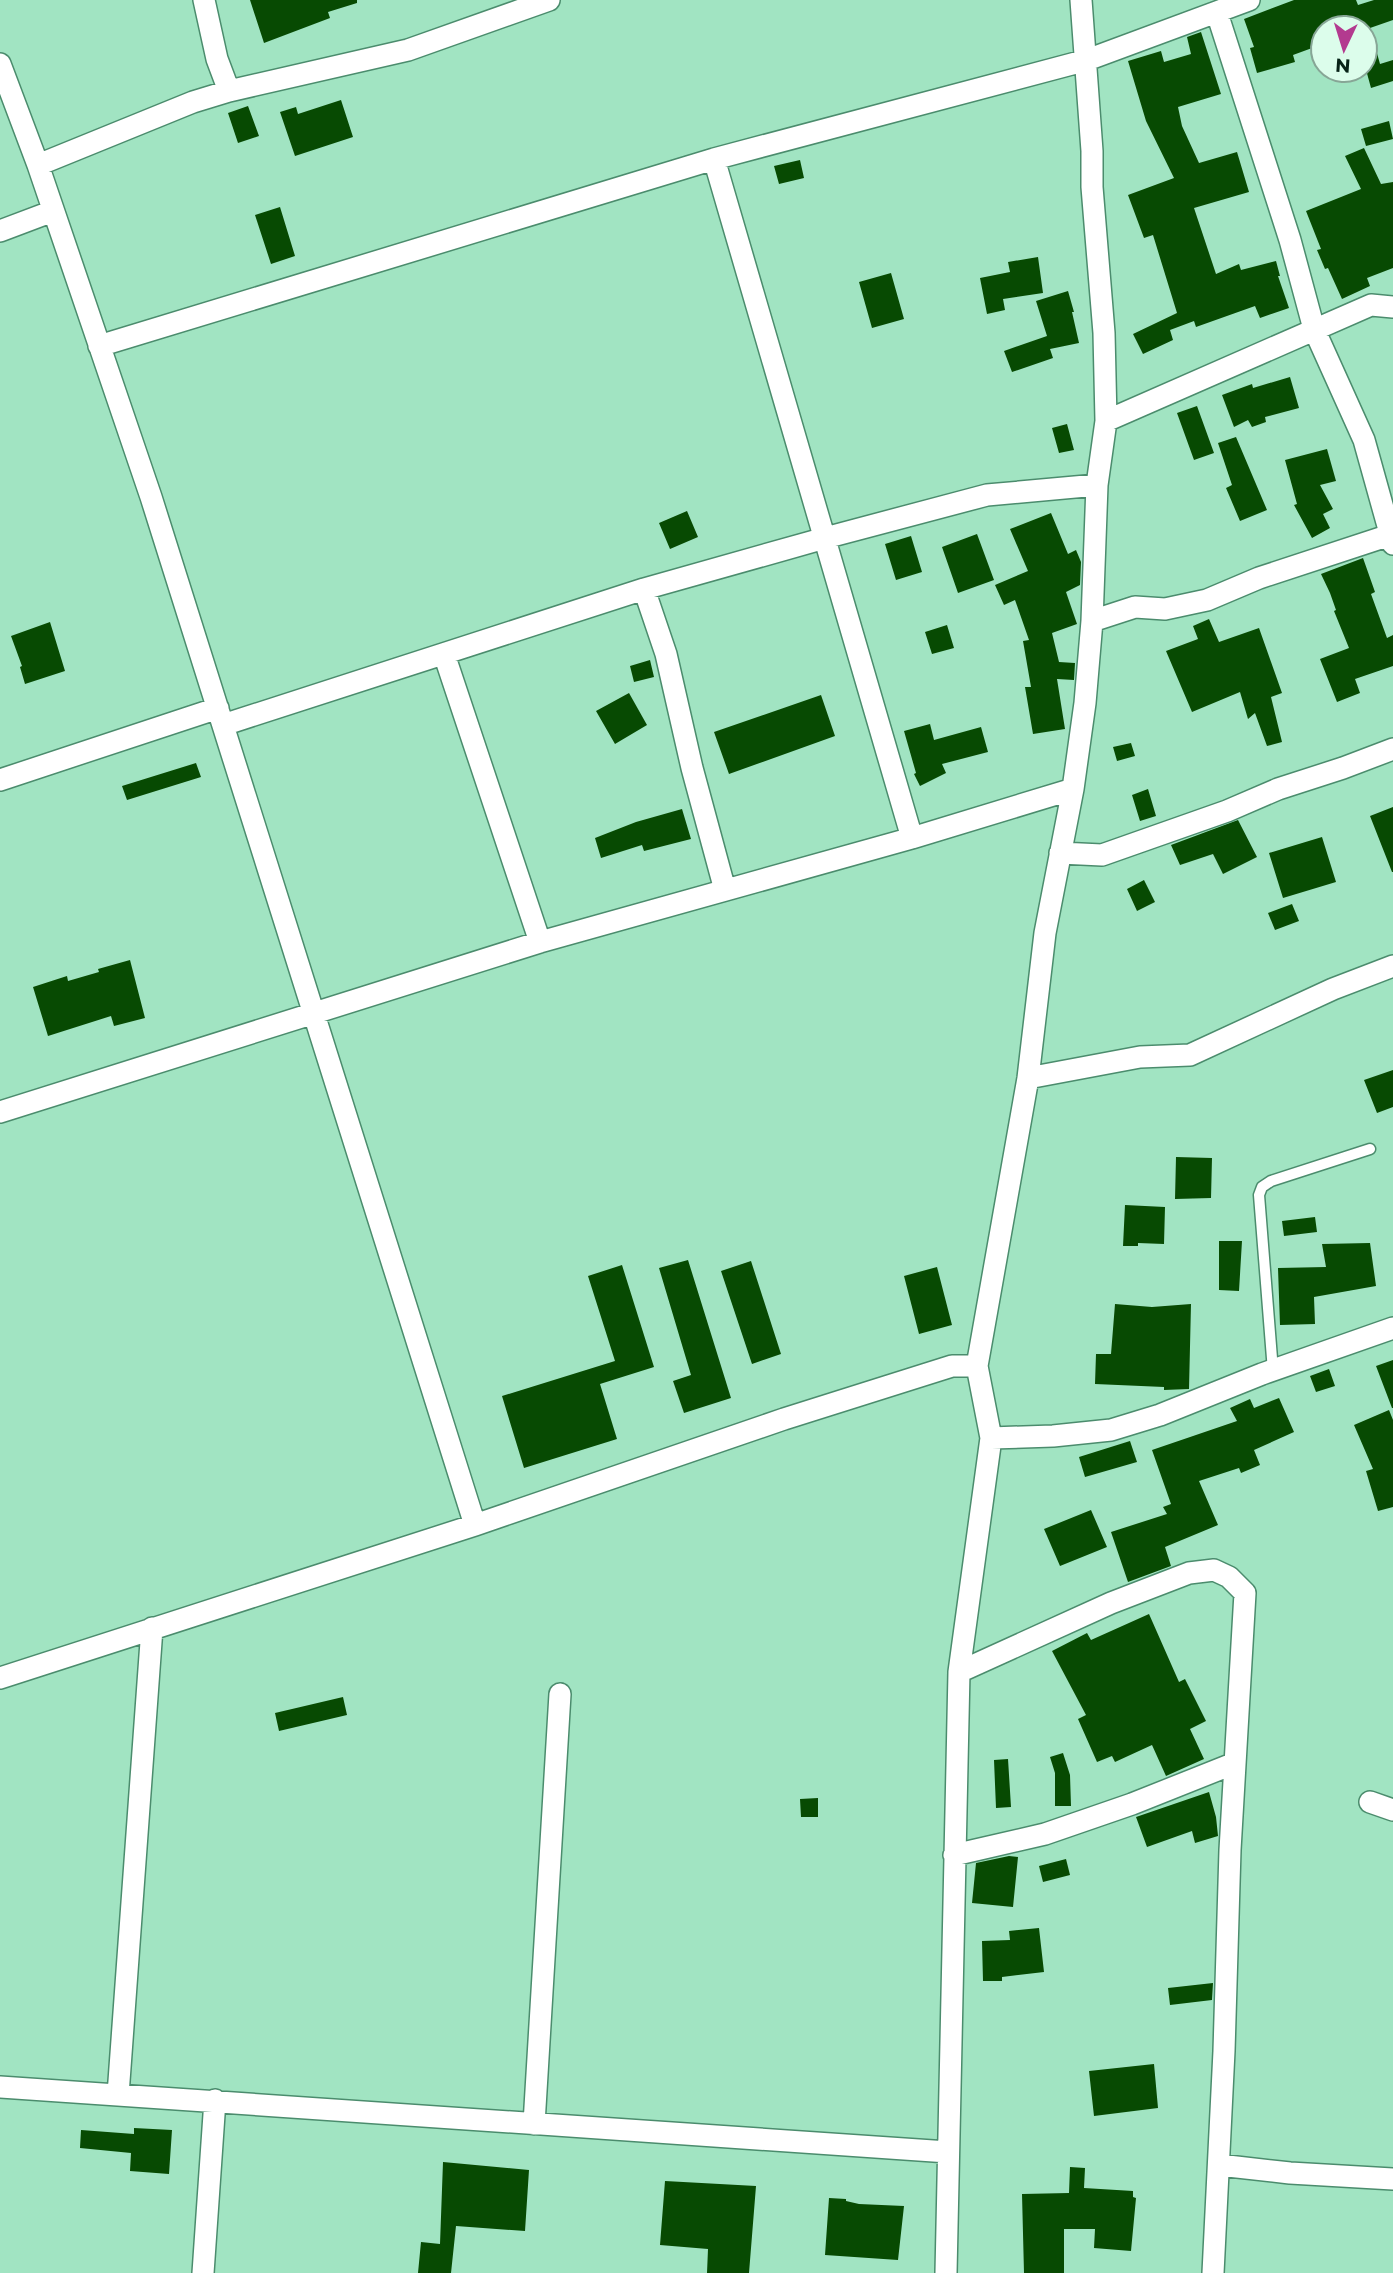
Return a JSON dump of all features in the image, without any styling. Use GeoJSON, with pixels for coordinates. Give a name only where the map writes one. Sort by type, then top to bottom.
{"type":"FeatureCollection","features":[{"type":"Feature","properties":{"kind":"street"},"geometry":{"type":"LineString","coordinates":[[204,0],[217,59],[229,90]]}},
{"type":"Feature","properties":{"kind":"street"},"geometry":{"type":"LineString","coordinates":[[38,166],[193,102],[229,90],[408,50],[549,0]]}},
{"type":"Feature","properties":{"kind":"street"},"geometry":{"type":"LineString","coordinates":[[946,2273],[958,1672],[991,1438],[977,1366],[1028,1078],[1045,933],[1073,789],[1085,702],[1092,621],[1097,485],[1106,421],[1104,333],[1081,0]]}},
{"type":"Feature","properties":{"kind":"street"},"geometry":{"type":"LineString","coordinates":[[99,346],[714,159],[1087,60],[1249,0]]}},
{"type":"Feature","properties":{"kind":"street"},"geometry":{"type":"LineString","coordinates":[[1092,621],[1135,607],[1164,610],[1207,600],[1259,578],[1392,540],[1364,440],[1314,330],[1290,240],[1217,13]]}},
{"type":"Feature","properties":{"kind":"street"},"geometry":{"type":"LineString","coordinates":[[0,64],[38,166],[151,497],[475,1525]]}},
{"type":"Feature","properties":{"kind":"street"},"geometry":{"type":"LineString","coordinates":[[714,159],[912,838]]}},
{"type":"Feature","properties":{"kind":"street"},"geometry":{"type":"LineString","coordinates":[[0,231],[53,211]]}},
{"type":"Feature","properties":{"kind":"street"},"geometry":{"type":"LineString","coordinates":[[1106,421],[1371,305],[1393,307]]}},
{"type":"Feature","properties":{"kind":"street"},"geometry":{"type":"LineString","coordinates":[[1,777],[444,654],[644,589],[825,538],[987,495],[1097,485]]}},
{"type":"Feature","properties":{"kind":"street"},"geometry":{"type":"LineString","coordinates":[[644,589],[666,654],[692,768],[725,890]]}},
{"type":"Feature","properties":{"kind":"street"},"geometry":{"type":"LineString","coordinates":[[444,654],[540,942]]}},
{"type":"Feature","properties":{"kind":"street"},"geometry":{"type":"LineString","coordinates":[[1060,853],[1102,855],[1393,749]]}},
{"type":"Feature","properties":{"kind":"street"},"geometry":{"type":"LineString","coordinates":[[0,1112],[540,942],[912,838],[1073,789]]}},
{"type":"Feature","properties":{"kind":"street"},"geometry":{"type":"LineString","coordinates":[[1028,1078],[1140,1057],[1190,1055],[1333,989],[1393,966]]}},
{"type":"Feature","properties":{"kind":"street"},"geometry":{"type":"LineString","coordinates":[[991,1438],[1053,1436],[1111,1430],[1160,1415],[1393,1328]]}},
{"type":"Feature","properties":{"kind":"street"},"geometry":{"type":"LineString","coordinates":[[0,1678],[475,1525],[835,1403],[952,1366],[977,1366]]}},
{"type":"Feature","properties":{"kind":"street"},"geometry":{"type":"LineString","coordinates":[[958,1672],[1111,1603],[1189,1573],[1214,1570],[1229,1577],[1245,1593],[1213,2273]]}},
{"type":"Feature","properties":{"kind":"street"},"geometry":{"type":"LineString","coordinates":[[118,2095],[152,1628]]}},
{"type":"Feature","properties":{"kind":"street"},"geometry":{"type":"LineString","coordinates":[[534,2124],[560,1694]]}},
{"type":"Feature","properties":{"kind":"street"},"geometry":{"type":"LineString","coordinates":[[954,1855],[1045,1834],[1132,1804],[1235,1763]]}},
{"type":"Feature","properties":{"kind":"street"},"geometry":{"type":"LineString","coordinates":[[1370,1802],[1393,1810]]}},
{"type":"Feature","properties":{"kind":"street"},"geometry":{"type":"LineString","coordinates":[[0,2087],[948,2152]]}},
{"type":"Feature","properties":{"kind":"street"},"geometry":{"type":"LineString","coordinates":[[203,2273],[215,2100]]}},
{"type":"Feature","properties":{"kind":"street"},"geometry":{"type":"LineString","coordinates":[[1219,2165],[1290,2173],[1393,2179]]}},
{"type":"Feature","properties":{"kind":"lane"},"geometry":{"type":"LineString","coordinates":[[1273,1371],[1259,1195],[1262,1187],[1271,1181],[1370,1149]]}},
{"type":"Feature","properties":{"kind":"building"},"geometry":{"type":"Polygon","coordinates":[[[250,0],[357,0],[357,3],[328,12],[330,18],[264,43],[250,0]]]}},
{"type":"Feature","properties":{"kind":"building"},"geometry":{"type":"Polygon","coordinates":[[[1294,0],[1356,0],[1358,5],[1374,0],[1393,0],[1393,20],[1379,25],[1379,14],[1309,14],[1309,49],[1293,55],[1295,62],[1257,73],[1250,48],[1254,47],[1244,19],[1294,0]]]}},
{"type":"Feature","properties":{"kind":"building"},"geometry":{"type":"Polygon","coordinates":[[[1201,32],[1221,94],[1178,107],[1182,126],[1199,163],[1237,152],[1249,192],[1194,208],[1216,274],[1239,264],[1241,270],[1276,261],[1289,308],[1260,318],[1255,306],[1196,327],[1194,321],[1170,330],[1173,340],[1143,354],[1133,334],[1177,313],[1153,235],[1144,238],[1128,195],[1174,178],[1146,121],[1128,61],[1161,51],[1164,62],[1191,54],[1187,37],[1201,32]]]}},
{"type":"Feature","properties":{"kind":"building"},"geometry":{"type":"Polygon","coordinates":[[[1379,60],[1380,64],[1393,60],[1393,81],[1371,88],[1370,84],[1379,84],[1379,60]]]}},
{"type":"Feature","properties":{"kind":"building"},"geometry":{"type":"Polygon","coordinates":[[[341,100],[353,137],[295,156],[280,112],[296,107],[298,114],[341,100]]]}},
{"type":"Feature","properties":{"kind":"building"},"geometry":{"type":"Polygon","coordinates":[[[248,106],[259,136],[238,143],[228,113],[248,106]]]}},
{"type":"Feature","properties":{"kind":"building"},"geometry":{"type":"Polygon","coordinates":[[[1389,121],[1393,139],[1366,146],[1361,129],[1389,121]]]}},
{"type":"Feature","properties":{"kind":"building"},"geometry":{"type":"Polygon","coordinates":[[[1364,148],[1381,184],[1393,182],[1393,268],[1367,278],[1370,286],[1342,299],[1317,250],[1321,249],[1306,211],[1361,189],[1345,156],[1364,148]]]}},
{"type":"Feature","properties":{"kind":"building"},"geometry":{"type":"Polygon","coordinates":[[[800,160],[804,178],[779,184],[774,166],[800,160]]]}},
{"type":"Feature","properties":{"kind":"building"},"geometry":{"type":"Polygon","coordinates":[[[280,207],[295,256],[271,264],[255,215],[280,207]]]}},
{"type":"Feature","properties":{"kind":"building"},"geometry":{"type":"Polygon","coordinates":[[[1038,257],[1043,293],[1003,299],[1005,310],[987,314],[980,278],[1010,272],[1008,262],[1038,257]]]}},
{"type":"Feature","properties":{"kind":"building"},"geometry":{"type":"Polygon","coordinates":[[[891,273],[904,319],[872,328],[859,282],[891,273]]]}},
{"type":"Feature","properties":{"kind":"building"},"geometry":{"type":"Polygon","coordinates":[[[1068,291],[1079,343],[1050,349],[1053,358],[1012,372],[1004,351],[1047,336],[1036,301],[1068,291]]]}},
{"type":"Feature","properties":{"kind":"building"},"geometry":{"type":"Polygon","coordinates":[[[1290,377],[1299,408],[1265,417],[1266,422],[1252,427],[1248,420],[1234,427],[1222,395],[1252,384],[1253,388],[1290,377]]]}},
{"type":"Feature","properties":{"kind":"building"},"geometry":{"type":"Polygon","coordinates":[[[1197,406],[1214,453],[1194,460],[1177,413],[1197,406]]]}},
{"type":"Feature","properties":{"kind":"building"},"geometry":{"type":"Polygon","coordinates":[[[1067,424],[1074,450],[1059,453],[1052,428],[1067,424]]]}},
{"type":"Feature","properties":{"kind":"building"},"geometry":{"type":"Polygon","coordinates":[[[1236,437],[1267,510],[1240,521],[1226,488],[1232,485],[1218,443],[1236,437]]]}},
{"type":"Feature","properties":{"kind":"building"},"geometry":{"type":"Polygon","coordinates":[[[1327,449],[1336,481],[1320,485],[1333,509],[1323,514],[1330,528],[1312,538],[1294,505],[1297,504],[1285,460],[1327,449]]]}},
{"type":"Feature","properties":{"kind":"building"},"geometry":{"type":"Polygon","coordinates":[[[687,511],[698,537],[670,549],[659,523],[687,511]]]}},
{"type":"Feature","properties":{"kind":"building"},"geometry":{"type":"Polygon","coordinates":[[[1051,513],[1068,554],[1076,550],[1081,562],[1080,585],[1066,592],[1077,624],[1052,633],[1059,662],[1075,663],[1074,680],[1057,679],[1065,729],[1033,734],[1025,687],[1031,687],[1023,641],[1029,640],[1015,600],[1004,605],[995,585],[1028,571],[1010,529],[1051,513]]]}},
{"type":"Feature","properties":{"kind":"building"},"geometry":{"type":"Polygon","coordinates":[[[977,534],[994,580],[958,593],[942,547],[977,534]]]}},
{"type":"Feature","properties":{"kind":"building"},"geometry":{"type":"Polygon","coordinates":[[[911,536],[922,572],[896,580],[885,544],[911,536]]]}},
{"type":"Feature","properties":{"kind":"building"},"geometry":{"type":"Polygon","coordinates":[[[1363,558],[1375,592],[1371,594],[1387,638],[1393,635],[1393,666],[1355,679],[1360,693],[1337,702],[1320,659],[1349,648],[1321,574],[1363,558]]]}},
{"type":"Feature","properties":{"kind":"building"},"geometry":{"type":"Polygon","coordinates":[[[1209,619],[1219,642],[1259,628],[1282,693],[1271,697],[1282,742],[1267,746],[1255,713],[1248,719],[1240,692],[1192,712],[1166,651],[1198,639],[1193,626],[1209,619]]]}},
{"type":"Feature","properties":{"kind":"building"},"geometry":{"type":"Polygon","coordinates":[[[50,622],[65,671],[25,684],[20,667],[22,666],[11,636],[50,622]]]}},
{"type":"Feature","properties":{"kind":"building"},"geometry":{"type":"Polygon","coordinates":[[[947,625],[954,648],[932,654],[925,632],[947,625]]]}},
{"type":"Feature","properties":{"kind":"building"},"geometry":{"type":"Polygon","coordinates":[[[650,660],[654,677],[634,682],[630,666],[650,660]]]}},
{"type":"Feature","properties":{"kind":"building"},"geometry":{"type":"Polygon","coordinates":[[[629,693],[647,725],[615,744],[596,711],[629,693]]]}},
{"type":"Feature","properties":{"kind":"building"},"geometry":{"type":"Polygon","coordinates":[[[821,695],[835,736],[729,774],[714,732],[821,695]]]}},
{"type":"Feature","properties":{"kind":"building"},"geometry":{"type":"Polygon","coordinates":[[[930,724],[934,740],[981,727],[988,752],[942,764],[946,773],[920,786],[914,774],[916,773],[904,731],[930,724]]]}},
{"type":"Feature","properties":{"kind":"building"},"geometry":{"type":"Polygon","coordinates":[[[1131,743],[1135,756],[1117,761],[1113,747],[1131,743]]]}},
{"type":"Feature","properties":{"kind":"building"},"geometry":{"type":"Polygon","coordinates":[[[196,763],[201,777],[127,800],[122,786],[196,763]]]}},
{"type":"Feature","properties":{"kind":"building"},"geometry":{"type":"Polygon","coordinates":[[[1148,789],[1156,816],[1140,821],[1132,795],[1148,789]]]}},
{"type":"Feature","properties":{"kind":"building"},"geometry":{"type":"Polygon","coordinates":[[[1393,807],[1393,872],[1392,872],[1370,816],[1393,807]]]}},
{"type":"Feature","properties":{"kind":"building"},"geometry":{"type":"Polygon","coordinates":[[[682,809],[691,839],[644,851],[642,845],[601,858],[595,838],[636,822],[682,809]]]}},
{"type":"Feature","properties":{"kind":"building"},"geometry":{"type":"Polygon","coordinates":[[[1238,820],[1257,857],[1223,874],[1213,854],[1180,865],[1171,845],[1238,820]]]}},
{"type":"Feature","properties":{"kind":"building"},"geometry":{"type":"Polygon","coordinates":[[[1322,837],[1336,882],[1283,898],[1269,853],[1322,837]]]}},
{"type":"Feature","properties":{"kind":"building"},"geometry":{"type":"Polygon","coordinates":[[[1144,880],[1155,902],[1137,911],[1127,889],[1144,880]]]}},
{"type":"Feature","properties":{"kind":"building"},"geometry":{"type":"Polygon","coordinates":[[[1292,904],[1299,921],[1275,930],[1268,913],[1292,904]]]}},
{"type":"Feature","properties":{"kind":"building"},"geometry":{"type":"Polygon","coordinates":[[[130,960],[145,1018],[114,1026],[111,1016],[48,1036],[33,987],[67,976],[68,981],[130,960]]]}},
{"type":"Feature","properties":{"kind":"building"},"geometry":{"type":"Polygon","coordinates":[[[1393,1070],[1393,1107],[1377,1113],[1364,1080],[1393,1070]]]}},
{"type":"Feature","properties":{"kind":"building"},"geometry":{"type":"Polygon","coordinates":[[[1176,1157],[1212,1158],[1211,1198],[1175,1199],[1176,1157]]]}},
{"type":"Feature","properties":{"kind":"building"},"geometry":{"type":"Polygon","coordinates":[[[1125,1205],[1165,1207],[1164,1244],[1138,1243],[1138,1246],[1123,1246],[1125,1205]]]}},
{"type":"Feature","properties":{"kind":"building"},"geometry":{"type":"Polygon","coordinates":[[[1315,1217],[1317,1232],[1284,1236],[1282,1221],[1315,1217]]]}},
{"type":"Feature","properties":{"kind":"building"},"geometry":{"type":"Polygon","coordinates":[[[1219,1241],[1242,1241],[1239,1291],[1219,1290],[1219,1241]]]}},
{"type":"Feature","properties":{"kind":"building"},"geometry":{"type":"Polygon","coordinates":[[[1370,1243],[1376,1286],[1314,1297],[1315,1324],[1280,1325],[1278,1268],[1326,1267],[1322,1244],[1370,1243]]]}},
{"type":"Feature","properties":{"kind":"building"},"geometry":{"type":"Polygon","coordinates":[[[688,1260],[731,1398],[684,1413],[673,1381],[691,1375],[659,1268],[688,1260]]]}},
{"type":"Feature","properties":{"kind":"building"},"geometry":{"type":"Polygon","coordinates":[[[751,1261],[781,1354],[752,1364],[721,1271],[751,1261]]]}},
{"type":"Feature","properties":{"kind":"building"},"geometry":{"type":"Polygon","coordinates":[[[622,1265],[654,1367],[600,1384],[617,1439],[524,1468],[502,1396],[615,1361],[588,1276],[622,1265]]]}},
{"type":"Feature","properties":{"kind":"building"},"geometry":{"type":"Polygon","coordinates":[[[937,1267],[952,1325],[919,1334],[904,1276],[937,1267]]]}},
{"type":"Feature","properties":{"kind":"building"},"geometry":{"type":"Polygon","coordinates":[[[1115,1304],[1152,1307],[1191,1304],[1189,1389],[1164,1390],[1164,1387],[1095,1384],[1096,1354],[1111,1354],[1115,1304]]]}},
{"type":"Feature","properties":{"kind":"building"},"geometry":{"type":"Polygon","coordinates":[[[1393,1360],[1393,1408],[1392,1408],[1376,1366],[1393,1360]]]}},
{"type":"Feature","properties":{"kind":"building"},"geometry":{"type":"Polygon","coordinates":[[[1329,1369],[1335,1386],[1316,1392],[1310,1376],[1329,1369]]]}},
{"type":"Feature","properties":{"kind":"building"},"geometry":{"type":"Polygon","coordinates":[[[1279,1398],[1294,1432],[1254,1450],[1260,1465],[1241,1473],[1239,1468],[1199,1481],[1218,1525],[1165,1547],[1171,1566],[1128,1582],[1111,1532],[1167,1514],[1163,1507],[1171,1504],[1152,1450],[1237,1421],[1230,1408],[1250,1399],[1254,1408],[1279,1398]]]}},
{"type":"Feature","properties":{"kind":"building"},"geometry":{"type":"Polygon","coordinates":[[[1389,1410],[1393,1420],[1393,1507],[1378,1511],[1366,1471],[1373,1469],[1354,1425],[1389,1410]]]}},
{"type":"Feature","properties":{"kind":"building"},"geometry":{"type":"Polygon","coordinates":[[[1130,1441],[1137,1462],[1085,1477],[1079,1457],[1130,1441]]]}},
{"type":"Feature","properties":{"kind":"building"},"geometry":{"type":"Polygon","coordinates":[[[1091,1510],[1107,1547],[1060,1566],[1044,1529],[1091,1510]]]}},
{"type":"Feature","properties":{"kind":"building"},"geometry":{"type":"Polygon","coordinates":[[[1149,1614],[1179,1682],[1185,1679],[1206,1721],[1190,1729],[1204,1759],[1166,1776],[1152,1745],[1115,1762],[1112,1756],[1097,1762],[1078,1719],[1086,1715],[1052,1651],[1087,1633],[1091,1640],[1149,1614]]]}},
{"type":"Feature","properties":{"kind":"building"},"geometry":{"type":"Polygon","coordinates":[[[343,1697],[347,1715],[279,1731],[275,1713],[343,1697]]]}},
{"type":"Feature","properties":{"kind":"building"},"geometry":{"type":"Polygon","coordinates":[[[1063,1753],[1070,1775],[1071,1806],[1055,1806],[1055,1773],[1050,1757],[1063,1753]]]}},
{"type":"Feature","properties":{"kind":"building"},"geometry":{"type":"Polygon","coordinates":[[[1008,1759],[1011,1807],[996,1808],[994,1760],[1008,1759]]]}},
{"type":"Feature","properties":{"kind":"building"},"geometry":{"type":"Polygon","coordinates":[[[1209,1792],[1218,1836],[1195,1843],[1192,1831],[1147,1847],[1136,1817],[1209,1792]]]}},
{"type":"Feature","properties":{"kind":"building"},"geometry":{"type":"Polygon","coordinates":[[[818,1798],[818,1817],[801,1817],[800,1799],[818,1798]]]}},
{"type":"Feature","properties":{"kind":"building"},"geometry":{"type":"Polygon","coordinates":[[[1009,1856],[1018,1857],[1013,1907],[972,1903],[976,1863],[1009,1856]]]}},
{"type":"Feature","properties":{"kind":"building"},"geometry":{"type":"Polygon","coordinates":[[[1066,1859],[1070,1875],[1043,1882],[1039,1866],[1066,1859]]]}},
{"type":"Feature","properties":{"kind":"building"},"geometry":{"type":"Polygon","coordinates":[[[1039,1928],[1044,1972],[1002,1977],[1002,1981],[983,1981],[982,1941],[1010,1940],[1009,1931],[1039,1928]]]}},
{"type":"Feature","properties":{"kind":"building"},"geometry":{"type":"Polygon","coordinates":[[[1213,1983],[1212,2000],[1170,2005],[1168,1988],[1213,1983]]]}},
{"type":"Feature","properties":{"kind":"building"},"geometry":{"type":"Polygon","coordinates":[[[1154,2064],[1158,2108],[1094,2116],[1089,2071],[1154,2064]]]}},
{"type":"Feature","properties":{"kind":"building"},"geometry":{"type":"Polygon","coordinates":[[[134,2128],[172,2130],[169,2174],[130,2171],[131,2153],[80,2148],[81,2130],[134,2134],[134,2128]]]}},
{"type":"Feature","properties":{"kind":"building"},"geometry":{"type":"Polygon","coordinates":[[[443,2162],[529,2170],[525,2231],[456,2226],[451,2273],[418,2273],[421,2242],[440,2244],[443,2162]]]}},
{"type":"Feature","properties":{"kind":"building"},"geometry":{"type":"Polygon","coordinates":[[[1070,2167],[1085,2168],[1084,2188],[1133,2191],[1133,2197],[1136,2198],[1131,2251],[1094,2248],[1095,2229],[1064,2229],[1064,2273],[1024,2273],[1022,2194],[1069,2193],[1070,2167]]]}},
{"type":"Feature","properties":{"kind":"building"},"geometry":{"type":"Polygon","coordinates":[[[665,2181],[756,2186],[749,2273],[707,2273],[708,2249],[660,2245],[665,2181]]]}},
{"type":"Feature","properties":{"kind":"building"},"geometry":{"type":"Polygon","coordinates":[[[829,2198],[846,2199],[859,2204],[904,2206],[898,2260],[825,2255],[829,2198]]]}}]}
